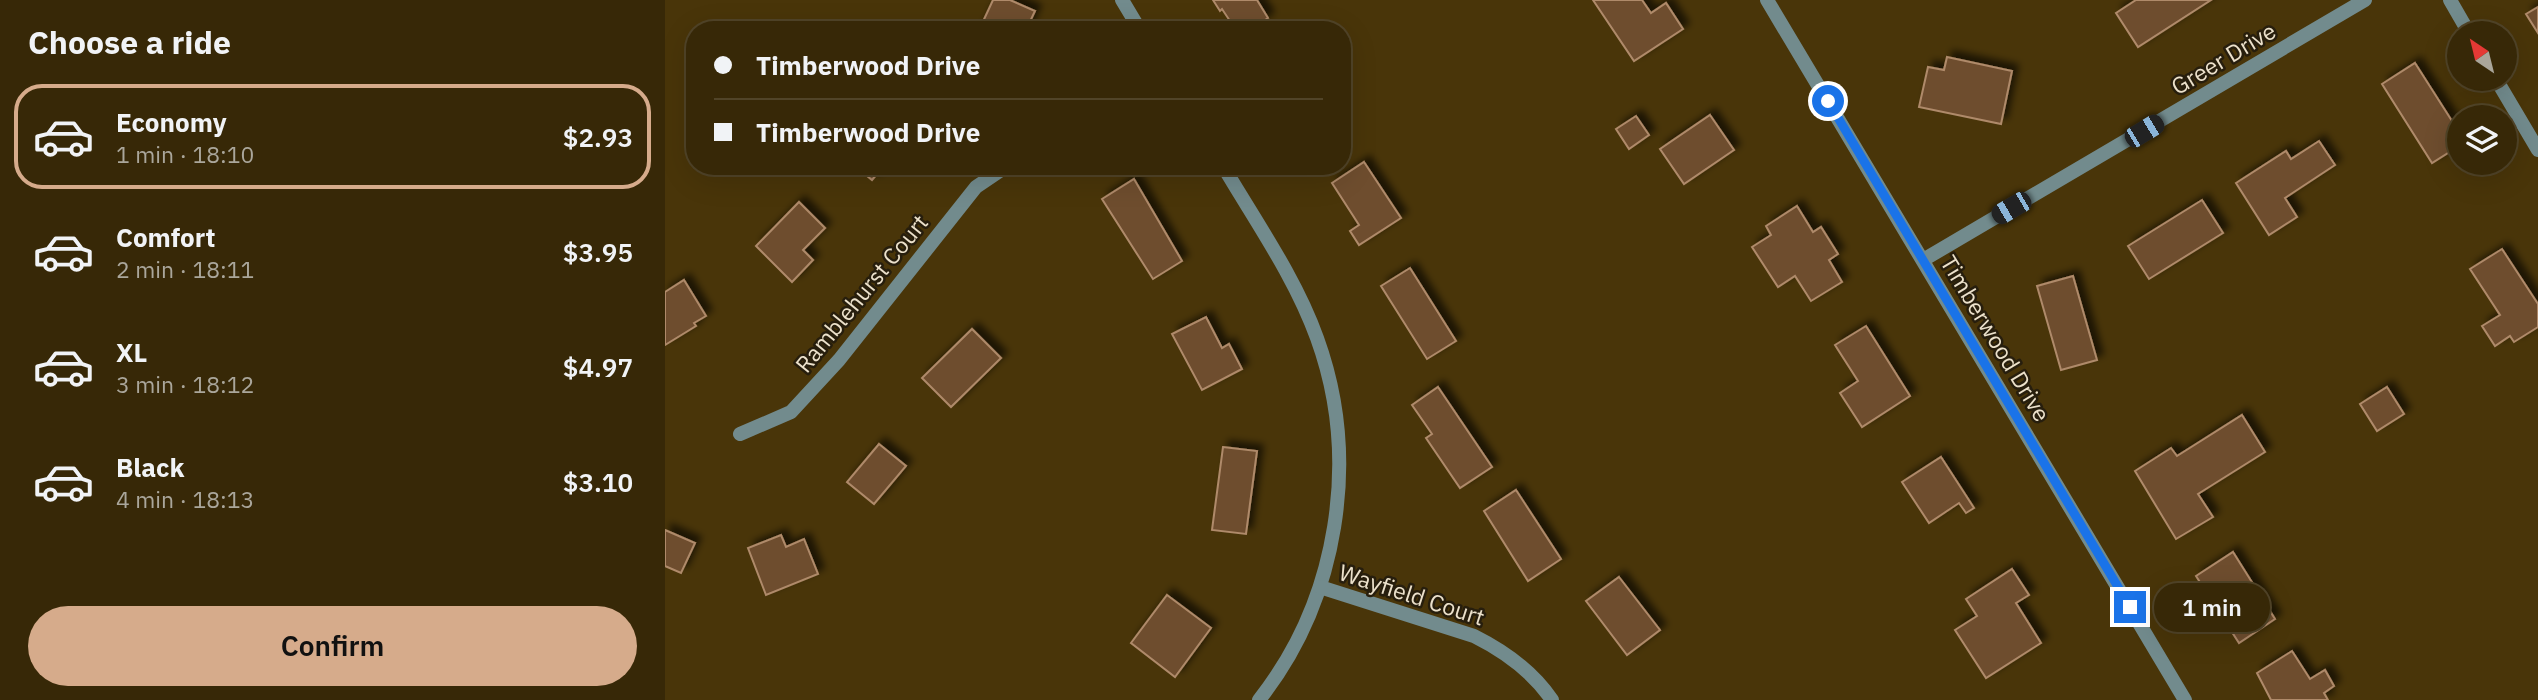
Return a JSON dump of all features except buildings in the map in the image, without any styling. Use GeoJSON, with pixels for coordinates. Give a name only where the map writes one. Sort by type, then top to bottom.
{"type":"FeatureCollection","features":[{"type":"Feature","properties":{"kind":"street"},"geometry":{"type":"LineString","coordinates":[[1122,0],[1135,21]]}},
{"type":"Feature","properties":{"kind":"street","name":"Timberwood Drive"},"geometry":{"type":"LineString","coordinates":[[1767,0],[2185,700]]}},
{"type":"Feature","properties":{"kind":"street","name":"Greer Drive"},"geometry":{"type":"LineString","coordinates":[[1923,260],[2365,0]]}},
{"type":"Feature","properties":{"kind":"street"},"geometry":{"type":"LineString","coordinates":[[2450,0],[2462,21]]}},
{"type":"Feature","properties":{"kind":"street"},"geometry":{"type":"LineString","coordinates":[[2503,91],[2538,150]]}},
{"type":"Feature","properties":{"kind":"street","name":"Ramblehurst Court"},"geometry":{"type":"LineString","coordinates":[[740,434],[791,412],[839,360],[976,187],[994,175]]}},
{"type":"Feature","properties":{"kind":"street"},"geometry":{"type":"LineString","coordinates":[[1228,175],[1297,291],[1317,337],[1326,368],[1338,435],[1339,468],[1332,542],[1319,587],[1309,617],[1294,647],[1259,700]]}},
{"type":"Feature","properties":{"kind":"street","name":"Wayfield Court"},"geometry":{"type":"LineString","coordinates":[[1319,587],[1474,636],[1492,645],[1524,668],[1552,700]]}},
{"type":"Feature","properties":{"kind":"route"},"geometry":{"type":"LineString","coordinates":[[1828,101],[2130,607]]}}]}
